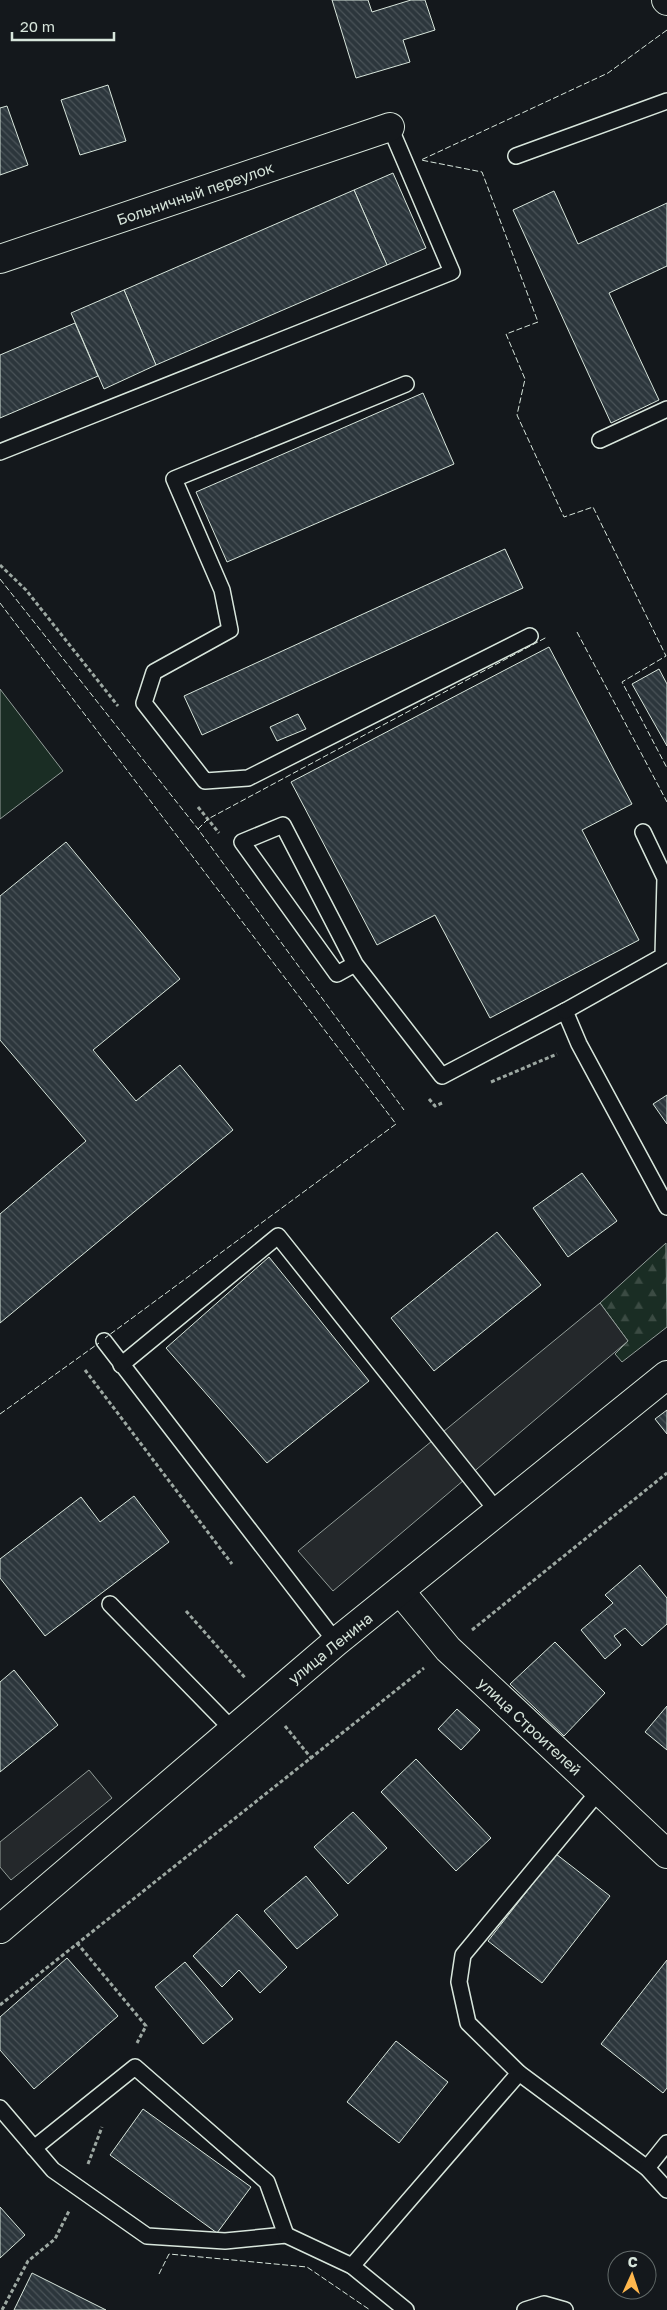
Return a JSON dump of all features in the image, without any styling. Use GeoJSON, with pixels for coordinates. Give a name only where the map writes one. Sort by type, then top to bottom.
{"type":"FeatureCollection","features":[{"type":"Feature","properties":{"kind":"main road","name":"Больничный переулок"},"geometry":{"type":"LineString","coordinates":[[0,259],[390,127]]}},
{"type":"Feature","properties":{"kind":"main road","name":"улица Ленина"},"geometry":{"type":"LineString","coordinates":[[0,1929],[232,1729],[400,1591],[420,1572],[667,1375]]}},
{"type":"Feature","properties":{"kind":"main road","name":"улица Строителей"},"geometry":{"type":"LineString","coordinates":[[400,1591],[448,1649],[667,1854]]}},
{"type":"Feature","properties":{"kind":"lane"},"geometry":{"type":"LineString","coordinates":[[516,156],[667,100]]}},
{"type":"Feature","properties":{"kind":"lane"},"geometry":{"type":"LineString","coordinates":[[0,452],[452,272],[390,127]]}},
{"type":"Feature","properties":{"kind":"lane"},"geometry":{"type":"LineString","coordinates":[[406,384],[174,480],[222,590],[230,630],[154,672],[144,703],[205,781],[248,778],[530,636]]}},
{"type":"Feature","properties":{"kind":"lane"},"geometry":{"type":"LineString","coordinates":[[600,440],[667,409]]}},
{"type":"Feature","properties":{"kind":"lane"},"geometry":{"type":"LineString","coordinates":[[355,964],[337,974],[242,842],[283,825],[355,964],[442,1076],[565,1011],[662,956],[665,878],[643,832]]}},
{"type":"Feature","properties":{"kind":"lane"},"geometry":{"type":"LineString","coordinates":[[565,1011],[579,1044],[667,1207]]}},
{"type":"Feature","properties":{"kind":"lane"},"geometry":{"type":"LineString","coordinates":[[121,1365],[278,1236],[497,1511]]}},
{"type":"Feature","properties":{"kind":"lane"},"geometry":{"type":"LineString","coordinates":[[104,1342],[336,1642]]}},
{"type":"Feature","properties":{"kind":"lane"},"geometry":{"type":"LineString","coordinates":[[110,1604],[232,1729]]}},
{"type":"Feature","properties":{"kind":"lane"},"geometry":{"type":"LineString","coordinates":[[599,1790],[464,1954],[459,1982],[468,2023],[519,2073],[646,2168],[667,2190]]}},
{"type":"Feature","properties":{"kind":"lane"},"geometry":{"type":"LineString","coordinates":[[34,2148],[135,2067],[267,2182],[286,2235]]}},
{"type":"Feature","properties":{"kind":"lane"},"geometry":{"type":"LineString","coordinates":[[352,2266],[519,2073]]}},
{"type":"Feature","properties":{"kind":"lane"},"geometry":{"type":"LineString","coordinates":[[0,2108],[53,2170],[147,2236],[225,2240],[286,2235],[352,2266],[406,2310]]}},
{"type":"Feature","properties":{"kind":"lane"},"geometry":{"type":"LineString","coordinates":[[646,2168],[667,2142]]}},
{"type":"Feature","properties":{"kind":"lane"},"geometry":{"type":"LineString","coordinates":[[525,2310],[544,2304],[565,2310]]}},
{"type":"Feature","properties":{"kind":"path"},"geometry":{"type":"LineString","coordinates":[[85,1370],[232,1564]]}},
{"type":"Feature","properties":{"kind":"path"},"geometry":{"type":"LineString","coordinates":[[0,2005],[667,1473]]}},
{"type":"Feature","properties":{"kind":"green space"},"geometry":{"type":"Polygon","coordinates":[[[0,689],[63,771],[0,819],[0,689]]]}},
{"type":"Feature","properties":{"kind":"green space"},"geometry":{"type":"Polygon","coordinates":[[[666,1243],[667,1327],[622,1362],[615,1354],[628,1341],[600,1303],[666,1243]]]}},
{"type":"Feature","properties":{"kind":"shaded area"},"geometry":{"type":"Polygon","coordinates":[[[600,1303],[628,1341],[333,1591],[298,1551],[600,1303]]]}},
{"type":"Feature","properties":{"kind":"shaded area"},"geometry":{"type":"Polygon","coordinates":[[[89,1770],[112,1798],[11,1880],[0,1867],[0,1842],[89,1770]]]}},
{"type":"Feature","properties":{"kind":"building"},"geometry":{"type":"Polygon","coordinates":[[[332,0],[368,0],[372,12],[411,0],[425,0],[435,30],[403,40],[410,62],[356,78],[332,0]]]}},
{"type":"Feature","properties":{"kind":"building"},"geometry":{"type":"Polygon","coordinates":[[[108,85],[126,141],[80,155],[61,100],[108,85]]]}},
{"type":"Feature","properties":{"kind":"building"},"geometry":{"type":"Polygon","coordinates":[[[7,106],[28,165],[0,175],[0,108],[7,106]]]}},
{"type":"Feature","properties":{"kind":"building"},"geometry":{"type":"Polygon","coordinates":[[[393,173],[426,248],[387,265],[354,190],[393,173]]]}},
{"type":"Feature","properties":{"kind":"building"},"geometry":{"type":"Polygon","coordinates":[[[354,190],[387,265],[156,365],[124,290],[354,190]]]}},
{"type":"Feature","properties":{"kind":"building"},"geometry":{"type":"Polygon","coordinates":[[[554,191],[578,244],[667,203],[667,266],[609,293],[659,400],[611,423],[513,210],[554,191]]]}},
{"type":"Feature","properties":{"kind":"building"},"geometry":{"type":"Polygon","coordinates":[[[124,290],[156,365],[104,389],[71,313],[124,290]]]}},
{"type":"Feature","properties":{"kind":"building"},"geometry":{"type":"Polygon","coordinates":[[[75,323],[98,376],[0,418],[0,355],[75,323]]]}},
{"type":"Feature","properties":{"kind":"building"},"geometry":{"type":"Polygon","coordinates":[[[423,393],[454,464],[227,562],[196,492],[423,393]]]}},
{"type":"Feature","properties":{"kind":"building"},"geometry":{"type":"Polygon","coordinates":[[[505,549],[523,588],[202,735],[184,696],[505,549]]]}},
{"type":"Feature","properties":{"kind":"building"},"geometry":{"type":"Polygon","coordinates":[[[549,647],[632,804],[582,830],[639,940],[490,1018],[435,915],[377,945],[291,782],[549,647]]]}},
{"type":"Feature","properties":{"kind":"building"},"geometry":{"type":"Polygon","coordinates":[[[659,669],[667,684],[667,746],[632,684],[659,669]]]}},
{"type":"Feature","properties":{"kind":"building"},"geometry":{"type":"Polygon","coordinates":[[[298,714],[306,729],[277,741],[270,727],[298,714]]]}},
{"type":"Feature","properties":{"kind":"building"},"geometry":{"type":"Polygon","coordinates":[[[66,842],[180,979],[93,1050],[136,1101],[180,1065],[233,1130],[0,1323],[0,1214],[86,1141],[0,1040],[0,896],[66,842]]]}},
{"type":"Feature","properties":{"kind":"building"},"geometry":{"type":"Polygon","coordinates":[[[667,1095],[667,1124],[653,1104],[667,1095]]]}},
{"type":"Feature","properties":{"kind":"building"},"geometry":{"type":"Polygon","coordinates":[[[582,1173],[617,1221],[568,1257],[533,1208],[582,1173]]]}},
{"type":"Feature","properties":{"kind":"building"},"geometry":{"type":"Polygon","coordinates":[[[497,1232],[541,1285],[434,1371],[391,1318],[497,1232]]]}},
{"type":"Feature","properties":{"kind":"building"},"geometry":{"type":"Polygon","coordinates":[[[269,1257],[369,1381],[267,1463],[166,1348],[269,1257]]]}},
{"type":"Feature","properties":{"kind":"building"},"geometry":{"type":"Polygon","coordinates":[[[667,1410],[667,1434],[655,1419],[667,1410]]]}},
{"type":"Feature","properties":{"kind":"building"},"geometry":{"type":"Polygon","coordinates":[[[134,1496],[169,1542],[45,1636],[0,1578],[0,1559],[81,1497],[100,1522],[134,1496]]]}},
{"type":"Feature","properties":{"kind":"building"},"geometry":{"type":"Polygon","coordinates":[[[640,1565],[667,1598],[667,1624],[642,1646],[625,1628],[614,1636],[621,1645],[605,1659],[581,1630],[613,1603],[605,1595],[640,1565]]]}},
{"type":"Feature","properties":{"kind":"building"},"geometry":{"type":"Polygon","coordinates":[[[555,1642],[605,1693],[564,1736],[510,1684],[555,1642]]]}},
{"type":"Feature","properties":{"kind":"building"},"geometry":{"type":"Polygon","coordinates":[[[14,1670],[58,1725],[0,1772],[0,1682],[14,1670]]]}},
{"type":"Feature","properties":{"kind":"building"},"geometry":{"type":"Polygon","coordinates":[[[667,1706],[667,1750],[645,1732],[667,1706]]]}},
{"type":"Feature","properties":{"kind":"building"},"geometry":{"type":"Polygon","coordinates":[[[457,1709],[480,1730],[461,1750],[438,1729],[457,1709]]]}},
{"type":"Feature","properties":{"kind":"building"},"geometry":{"type":"Polygon","coordinates":[[[416,1759],[491,1838],[456,1871],[381,1792],[416,1759]]]}},
{"type":"Feature","properties":{"kind":"building"},"geometry":{"type":"Polygon","coordinates":[[[353,1812],[387,1848],[348,1884],[314,1847],[353,1812]]]}},
{"type":"Feature","properties":{"kind":"building"},"geometry":{"type":"Polygon","coordinates":[[[556,1854],[610,1896],[542,1983],[488,1941],[556,1854]]]}},
{"type":"Feature","properties":{"kind":"building"},"geometry":{"type":"Polygon","coordinates":[[[306,1876],[338,1915],[297,1949],[264,1911],[306,1876]]]}},
{"type":"Feature","properties":{"kind":"building"},"geometry":{"type":"Polygon","coordinates":[[[237,1914],[287,1967],[260,1993],[239,1970],[222,1987],[193,1956],[237,1914]]]}},
{"type":"Feature","properties":{"kind":"building"},"geometry":{"type":"Polygon","coordinates":[[[67,1958],[118,2016],[34,2089],[0,2050],[0,2017],[67,1958]]]}},
{"type":"Feature","properties":{"kind":"building"},"geometry":{"type":"Polygon","coordinates":[[[667,1960],[667,2088],[663,2093],[601,2044],[667,1960]]]}},
{"type":"Feature","properties":{"kind":"building"},"geometry":{"type":"Polygon","coordinates":[[[185,1962],[233,2019],[203,2044],[155,1987],[185,1962]]]}},
{"type":"Feature","properties":{"kind":"building"},"geometry":{"type":"Polygon","coordinates":[[[396,2041],[448,2082],[399,2143],[347,2102],[396,2041]]]}},
{"type":"Feature","properties":{"kind":"building"},"geometry":{"type":"Polygon","coordinates":[[[143,2109],[251,2187],[217,2233],[110,2155],[143,2109]]]}},
{"type":"Feature","properties":{"kind":"building"},"geometry":{"type":"Polygon","coordinates":[[[0,2207],[25,2235],[0,2258],[0,2207]]]}},
{"type":"Feature","properties":{"kind":"building"},"geometry":{"type":"Polygon","coordinates":[[[32,2273],[106,2310],[14,2310],[32,2273]]]}},
{"type":"Feature","properties":{"kind":"fence"},"geometry":{"type":"LineString","coordinates":[[667,30],[608,73],[421,160],[482,172],[538,322],[506,334],[525,379],[517,415],[564,517],[593,507],[666,656],[622,682],[667,768]]}},
{"type":"Feature","properties":{"kind":"fence"},"geometry":{"type":"LineString","coordinates":[[0,579],[198,829],[404,1110]]}},
{"type":"Feature","properties":{"kind":"fence"},"geometry":{"type":"LineString","coordinates":[[0,603],[396,1124],[105,1338]]}},
{"type":"Feature","properties":{"kind":"fence"},"geometry":{"type":"LineString","coordinates":[[577,632],[667,802]]}},
{"type":"Feature","properties":{"kind":"fence"},"geometry":{"type":"LineString","coordinates":[[198,829],[208,819],[547,637]]}},
{"type":"Feature","properties":{"kind":"fence"},"geometry":{"type":"LineString","coordinates":[[0,1414],[99,1343]]}},
{"type":"Feature","properties":{"kind":"fence"},"geometry":{"type":"LineString","coordinates":[[159,2274],[169,2254],[307,2267],[370,2310]]}}]}
